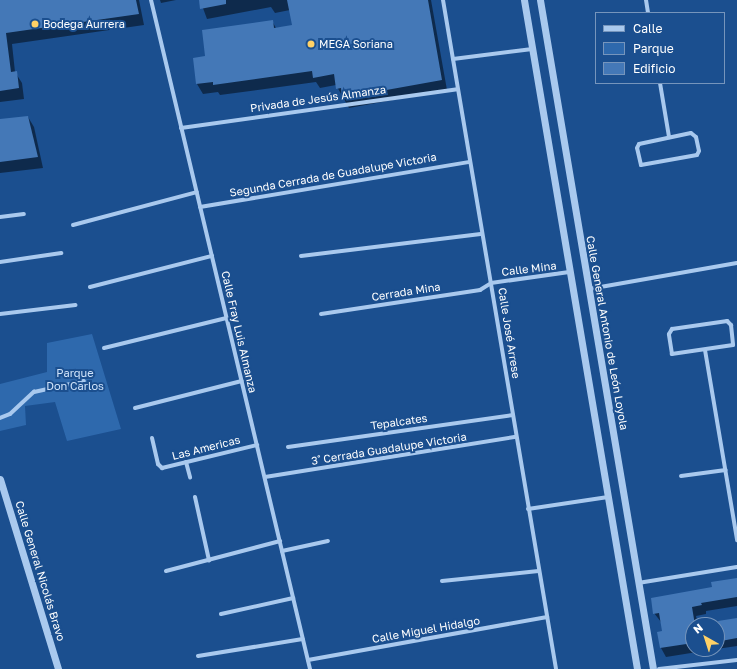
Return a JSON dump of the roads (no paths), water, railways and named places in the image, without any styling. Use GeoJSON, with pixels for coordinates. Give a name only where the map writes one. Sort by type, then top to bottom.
{"type":"FeatureCollection","features":[{"type":"Feature","properties":{"kind":"street","name":"Calle Fray Luis Almanza"},"geometry":{"type":"LineString","coordinates":[[151,0],[310,669]]}},
{"type":"Feature","properties":{"kind":"street","name":"Calle José Arrese"},"geometry":{"type":"LineString","coordinates":[[443,0],[468,162],[491,283],[538,571],[556,669]]}},
{"type":"Feature","properties":{"kind":"street"},"geometry":{"type":"LineString","coordinates":[[524,0],[637,669]]}},
{"type":"Feature","properties":{"kind":"street","name":"Calle General Antonio de León Loyola"},"geometry":{"type":"LineString","coordinates":[[540,0],[653,669]]}},
{"type":"Feature","properties":{"kind":"street"},"geometry":{"type":"LineString","coordinates":[[646,0],[648,12]]}},
{"type":"Feature","properties":{"kind":"street"},"geometry":{"type":"LineString","coordinates":[[453,59],[532,49]]}},
{"type":"Feature","properties":{"kind":"street"},"geometry":{"type":"LineString","coordinates":[[660,84],[669,137]]}},
{"type":"Feature","properties":{"kind":"street","name":"Privada de Jesús Almanza"},"geometry":{"type":"LineString","coordinates":[[181,128],[457,89]]}},
{"type":"Feature","properties":{"kind":"street"},"geometry":{"type":"LineString","coordinates":[[693,134],[699,153],[641,165],[638,145],[669,137],[693,134]]}},
{"type":"Feature","properties":{"kind":"street","name":"Segunda Cerrada de Guadalupe Victoria"},"geometry":{"type":"LineString","coordinates":[[200,207],[468,162]]}},
{"type":"Feature","properties":{"kind":"street"},"geometry":{"type":"LineString","coordinates":[[73,225],[196,192]]}},
{"type":"Feature","properties":{"kind":"street"},"geometry":{"type":"LineString","coordinates":[[0,217],[24,214]]}},
{"type":"Feature","properties":{"kind":"street"},"geometry":{"type":"LineString","coordinates":[[301,256],[481,234]]}},
{"type":"Feature","properties":{"kind":"street"},"geometry":{"type":"LineString","coordinates":[[0,262],[61,253]]}},
{"type":"Feature","properties":{"kind":"street"},"geometry":{"type":"LineString","coordinates":[[90,287],[212,256]]}},
{"type":"Feature","properties":{"kind":"street"},"geometry":{"type":"LineString","coordinates":[[589,289],[737,264]]}},
{"type":"Feature","properties":{"kind":"street","name":"Calle Mina"},"geometry":{"type":"LineString","coordinates":[[491,283],[570,272]]}},
{"type":"Feature","properties":{"kind":"street","name":"Cerrada Mina"},"geometry":{"type":"LineString","coordinates":[[321,314],[480,290],[491,283]]}},
{"type":"Feature","properties":{"kind":"street"},"geometry":{"type":"LineString","coordinates":[[0,314],[75,305]]}},
{"type":"Feature","properties":{"kind":"street"},"geometry":{"type":"LineString","coordinates":[[104,348],[226,318]]}},
{"type":"Feature","properties":{"kind":"street"},"geometry":{"type":"LineString","coordinates":[[729,322],[733,345],[705,350],[672,354],[671,330],[729,322]]}},
{"type":"Feature","properties":{"kind":"street"},"geometry":{"type":"LineString","coordinates":[[705,350],[737,540]]}},
{"type":"Feature","properties":{"kind":"street"},"geometry":{"type":"LineString","coordinates":[[0,418],[10,414],[34,392],[84,381]]}},
{"type":"Feature","properties":{"kind":"street"},"geometry":{"type":"LineString","coordinates":[[135,408],[242,381]]}},
{"type":"Feature","properties":{"kind":"street","name":"Tepalcates"},"geometry":{"type":"LineString","coordinates":[[288,447],[513,415]]}},
{"type":"Feature","properties":{"kind":"street","name":"3˚ Cerrada Guadalupe Victoria"},"geometry":{"type":"LineString","coordinates":[[264,477],[516,437]]}},
{"type":"Feature","properties":{"kind":"street","name":"Las Americas"},"geometry":{"type":"LineString","coordinates":[[152,438],[160,468],[257,445]]}},
{"type":"Feature","properties":{"kind":"street"},"geometry":{"type":"LineString","coordinates":[[186,462],[190,477]]}},
{"type":"Feature","properties":{"kind":"street"},"geometry":{"type":"LineString","coordinates":[[681,476],[726,470]]}},
{"type":"Feature","properties":{"kind":"street","name":"Calle General Nicolás Bravo"},"geometry":{"type":"LineString","coordinates":[[0,479],[58,669]]}},
{"type":"Feature","properties":{"kind":"street"},"geometry":{"type":"LineString","coordinates":[[196,497],[209,560]]}},
{"type":"Feature","properties":{"kind":"street"},"geometry":{"type":"LineString","coordinates":[[528,509],[608,497]]}},
{"type":"Feature","properties":{"kind":"street"},"geometry":{"type":"LineString","coordinates":[[166,572],[280,541]]}},
{"type":"Feature","properties":{"kind":"street"},"geometry":{"type":"LineString","coordinates":[[282,551],[328,541]]}},
{"type":"Feature","properties":{"kind":"street"},"geometry":{"type":"LineString","coordinates":[[638,583],[737,566]]}},
{"type":"Feature","properties":{"kind":"street"},"geometry":{"type":"LineString","coordinates":[[442,581],[538,571]]}},
{"type":"Feature","properties":{"kind":"street"},"geometry":{"type":"LineString","coordinates":[[221,614],[293,598]]}},
{"type":"Feature","properties":{"kind":"street","name":"Calle Miguel Hidalgo"},"geometry":{"type":"LineString","coordinates":[[308,660],[547,617]]}},
{"type":"Feature","properties":{"kind":"street"},"geometry":{"type":"LineString","coordinates":[[198,656],[303,639]]}},
{"type":"Feature","properties":{"kind":"street"},"geometry":{"type":"LineString","coordinates":[[659,669],[737,660]]}},
{"type":"Feature","properties":{"kind":"place","name":"Bodega Aurrera"},"geometry":{"type":"Point","coordinates":[35,24]}},
{"type":"Feature","properties":{"kind":"place","name":"MEGA Soriana"},"geometry":{"type":"Point","coordinates":[311,44]}},
{"type":"Feature","properties":{"kind":"park label","name":"Parque Don Carlos"},"geometry":{"type":"Point","coordinates":[75,380]}}]}
